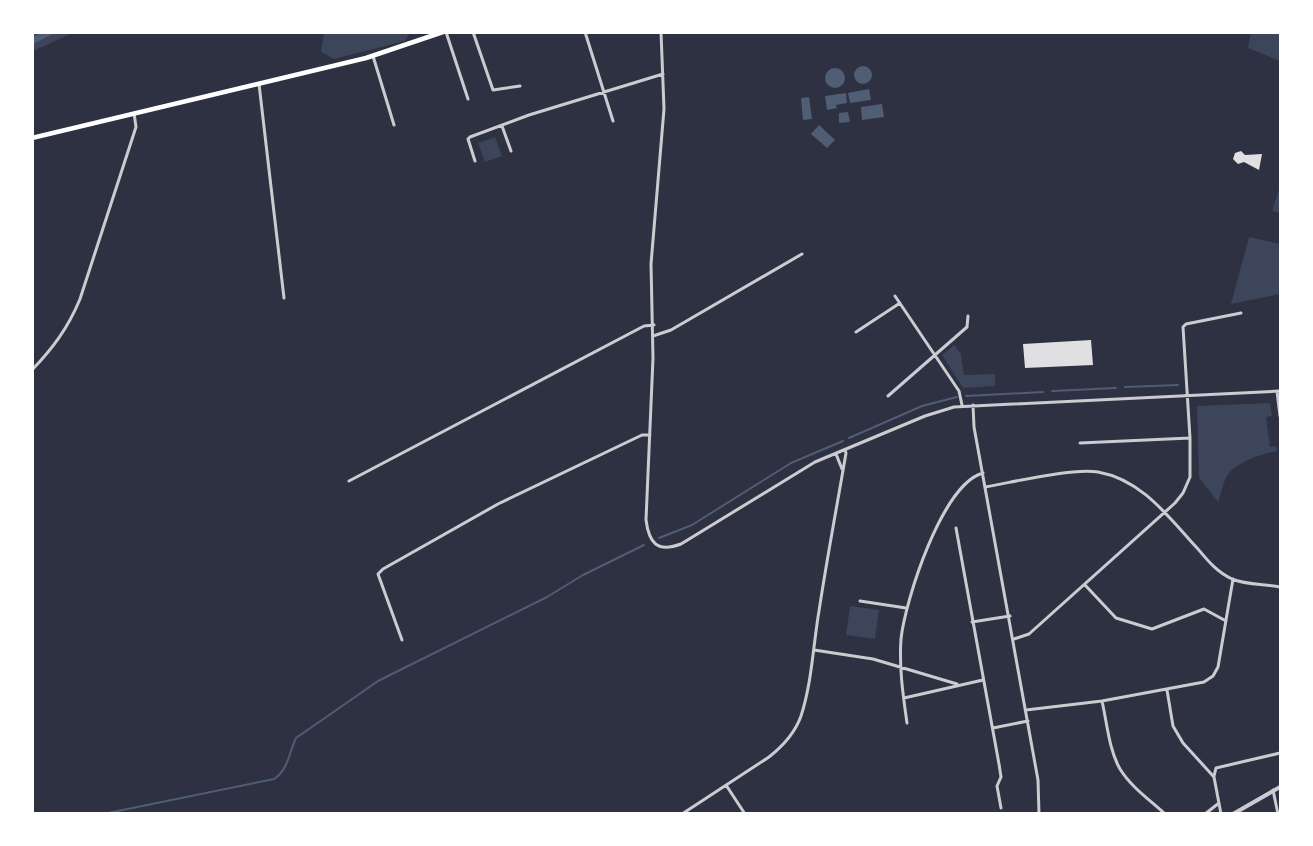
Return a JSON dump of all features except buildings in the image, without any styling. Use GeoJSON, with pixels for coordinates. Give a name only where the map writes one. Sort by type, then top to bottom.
{"type":"FeatureCollection","features":[{"type":"Feature","properties":{"kind":"main road"},"geometry":{"type":"LineString","coordinates":[[32,138],[372,56],[444,32]]}},
{"type":"Feature","properties":{"kind":"street"},"geometry":{"type":"LineString","coordinates":[[444,32],[468,99]]}},
{"type":"Feature","properties":{"kind":"street"},"geometry":{"type":"LineString","coordinates":[[473,32],[493,90],[520,86]]}},
{"type":"Feature","properties":{"kind":"street"},"geometry":{"type":"LineString","coordinates":[[584,32],[612,120]]}},
{"type":"Feature","properties":{"kind":"street"},"geometry":{"type":"LineString","coordinates":[[661,32],[663,137],[651,264],[654,336],[646,520],[652,540],[662,548],[680,544],[816,462],[925,416],[962,405],[1279,391],[1280,416]]}},
{"type":"Feature","properties":{"kind":"street"},"geometry":{"type":"LineString","coordinates":[[372,56],[394,125]]}},
{"type":"Feature","properties":{"kind":"street"},"geometry":{"type":"LineString","coordinates":[[475,161],[468,139],[529,116],[663,74]]}},
{"type":"Feature","properties":{"kind":"street"},"geometry":{"type":"LineString","coordinates":[[259,84],[284,298]]}},
{"type":"Feature","properties":{"kind":"street"},"geometry":{"type":"LineString","coordinates":[[32,370],[57,344],[77,306],[136,127],[134,113]]}},
{"type":"Feature","properties":{"kind":"street"},"geometry":{"type":"LineString","coordinates":[[502,126],[511,151]]}},
{"type":"Feature","properties":{"kind":"street"},"geometry":{"type":"LineString","coordinates":[[654,336],[671,330],[802,254]]}},
{"type":"Feature","properties":{"kind":"street"},"geometry":{"type":"LineString","coordinates":[[895,296],[959,391],[962,405]]}},
{"type":"Feature","properties":{"kind":"street"},"geometry":{"type":"LineString","coordinates":[[856,332],[900,303]]}},
{"type":"Feature","properties":{"kind":"street"},"geometry":{"type":"LineString","coordinates":[[1014,639],[1028,634],[1085,586],[1165,513],[1183,493],[1189,480],[1190,438],[1183,327],[1186,324],[1242,313]]}},
{"type":"Feature","properties":{"kind":"street"},"geometry":{"type":"LineString","coordinates":[[888,396],[967,327],[968,316]]}},
{"type":"Feature","properties":{"kind":"street"},"geometry":{"type":"LineString","coordinates":[[349,481],[644,326],[654,325]]}},
{"type":"Feature","properties":{"kind":"street"},"geometry":{"type":"LineString","coordinates":[[973,405],[974,427],[1010,616],[1038,780],[1039,814]]}},
{"type":"Feature","properties":{"kind":"street"},"geometry":{"type":"LineString","coordinates":[[402,640],[378,574],[383,569],[498,504],[642,435],[650,434]]}},
{"type":"Feature","properties":{"kind":"street"},"geometry":{"type":"LineString","coordinates":[[1080,443],[1190,438]]}},
{"type":"Feature","properties":{"kind":"street"},"geometry":{"type":"LineString","coordinates":[[682,814],[780,749],[793,732],[806,694],[843,474],[845,450]]}},
{"type":"Feature","properties":{"kind":"street"},"geometry":{"type":"LineString","coordinates":[[836,454],[843,474]]}},
{"type":"Feature","properties":{"kind":"street"},"geometry":{"type":"LineString","coordinates":[[985,487],[1076,472],[1096,472],[1126,480],[1146,493],[1217,570],[1233,579],[1280,586]]}},
{"type":"Feature","properties":{"kind":"street"},"geometry":{"type":"LineString","coordinates":[[907,723],[900,667],[906,608],[927,548],[953,499],[965,485],[983,473]]}},
{"type":"Feature","properties":{"kind":"street"},"geometry":{"type":"LineString","coordinates":[[956,528],[993,728],[1000,777],[998,786],[1001,808]]}},
{"type":"Feature","properties":{"kind":"street"},"geometry":{"type":"LineString","coordinates":[[1026,710],[1102,702],[1204,682],[1213,676],[1218,667],[1233,579]]}},
{"type":"Feature","properties":{"kind":"street"},"geometry":{"type":"LineString","coordinates":[[1085,586],[1116,618],[1152,629],[1204,609],[1226,621]]}},
{"type":"Feature","properties":{"kind":"street"},"geometry":{"type":"LineString","coordinates":[[860,601],[906,608]]}},
{"type":"Feature","properties":{"kind":"street"},"geometry":{"type":"LineString","coordinates":[[972,622],[1010,616]]}},
{"type":"Feature","properties":{"kind":"street"},"geometry":{"type":"LineString","coordinates":[[814,650],[873,659],[957,684]]}},
{"type":"Feature","properties":{"kind":"street"},"geometry":{"type":"LineString","coordinates":[[904,698],[957,684],[983,680]]}},
{"type":"Feature","properties":{"kind":"street"},"geometry":{"type":"LineString","coordinates":[[1168,690],[1173,726],[1183,743],[1214,777]]}},
{"type":"Feature","properties":{"kind":"street"},"geometry":{"type":"LineString","coordinates":[[1102,702],[1112,750],[1120,769],[1131,784],[1165,814]]}},
{"type":"Feature","properties":{"kind":"street"},"geometry":{"type":"LineString","coordinates":[[993,728],[1028,721]]}},
{"type":"Feature","properties":{"kind":"street"},"geometry":{"type":"LineString","coordinates":[[1221,814],[1214,777],[1216,768],[1280,753]]}},
{"type":"Feature","properties":{"kind":"street"},"geometry":{"type":"LineString","coordinates":[[726,785],[745,814]]}},
{"type":"Feature","properties":{"kind":"street"},"geometry":{"type":"LineString","coordinates":[[1233,814],[1273,790],[1280,788]]}},
{"type":"Feature","properties":{"kind":"street"},"geometry":{"type":"LineString","coordinates":[[1273,790],[1278,814]]}},
{"type":"Feature","properties":{"kind":"street"},"geometry":{"type":"LineString","coordinates":[[1206,814],[1219,803]]}},
{"type":"Feature","properties":{"kind":"shaded area"},"geometry":{"type":"Polygon","coordinates":[[[33,32],[73,32],[73,33],[33,51],[33,32]]]}},
{"type":"Feature","properties":{"kind":"shaded area"},"geometry":{"type":"Polygon","coordinates":[[[324,32],[410,33],[405,41],[334,59],[321,52],[324,32]]]}},
{"type":"Feature","properties":{"kind":"shaded area"},"geometry":{"type":"Polygon","coordinates":[[[1251,33],[1280,33],[1280,61],[1248,48],[1251,33]]]}},
{"type":"Feature","properties":{"kind":"shaded area"},"geometry":{"type":"Polygon","coordinates":[[[863,66],[869,69],[872,75],[869,81],[863,84],[857,81],[854,75],[857,69],[863,66]]]}},
{"type":"Feature","properties":{"kind":"shaded area"},"geometry":{"type":"Polygon","coordinates":[[[835,68],[842,71],[845,78],[842,85],[835,88],[828,85],[825,78],[828,71],[835,68]]]}},
{"type":"Feature","properties":{"kind":"shaded area"},"geometry":{"type":"Polygon","coordinates":[[[869,89],[871,100],[850,103],[848,93],[869,89]]]}},
{"type":"Feature","properties":{"kind":"shaded area"},"geometry":{"type":"Polygon","coordinates":[[[846,93],[847,103],[836,105],[837,108],[827,110],[825,96],[846,93]]]}},
{"type":"Feature","properties":{"kind":"shaded area"},"geometry":{"type":"Polygon","coordinates":[[[809,97],[812,119],[803,120],[801,98],[809,97]]]}},
{"type":"Feature","properties":{"kind":"shaded area"},"geometry":{"type":"Polygon","coordinates":[[[882,104],[884,117],[862,120],[861,107],[882,104]]]}},
{"type":"Feature","properties":{"kind":"shaded area"},"geometry":{"type":"Polygon","coordinates":[[[848,112],[850,122],[839,123],[839,113],[848,112]]]}},
{"type":"Feature","properties":{"kind":"shaded area"},"geometry":{"type":"Polygon","coordinates":[[[819,125],[835,140],[827,148],[811,134],[819,125]]]}},
{"type":"Feature","properties":{"kind":"shaded area"},"geometry":{"type":"Polygon","coordinates":[[[495,137],[502,156],[485,162],[478,143],[495,137]]]}},
{"type":"Feature","properties":{"kind":"shaded area"},"geometry":{"type":"Polygon","coordinates":[[[1280,186],[1280,213],[1272,211],[1280,186]]]}},
{"type":"Feature","properties":{"kind":"shaded area"},"geometry":{"type":"Polygon","coordinates":[[[1249,237],[1280,244],[1280,294],[1231,304],[1249,237]]]}},
{"type":"Feature","properties":{"kind":"shaded area"},"geometry":{"type":"Polygon","coordinates":[[[954,345],[961,354],[964,375],[995,374],[995,386],[963,388],[942,355],[954,345]]]}},
{"type":"Feature","properties":{"kind":"shaded area"},"geometry":{"type":"Polygon","coordinates":[[[1270,403],[1272,416],[1266,417],[1270,447],[1276,446],[1277,451],[1250,459],[1231,471],[1227,476],[1218,502],[1199,478],[1197,406],[1270,403]]]}},
{"type":"Feature","properties":{"kind":"shaded area"},"geometry":{"type":"Polygon","coordinates":[[[850,606],[879,610],[875,639],[846,635],[850,606]]]}},
{"type":"Feature","properties":{"kind":"waterway"},"geometry":{"type":"LineString","coordinates":[[32,41],[50,32]]}},
{"type":"Feature","properties":{"kind":"waterway"},"geometry":{"type":"LineString","coordinates":[[1125,387],[1178,385]]}},
{"type":"Feature","properties":{"kind":"waterway"},"geometry":{"type":"LineString","coordinates":[[1052,391],[1116,388]]}},
{"type":"Feature","properties":{"kind":"waterway"},"geometry":{"type":"LineString","coordinates":[[966,396],[1043,392]]}},
{"type":"Feature","properties":{"kind":"waterway"},"geometry":{"type":"LineString","coordinates":[[849,438],[922,406],[957,397]]}},
{"type":"Feature","properties":{"kind":"waterway"},"geometry":{"type":"LineString","coordinates":[[659,538],[692,525],[791,463],[843,441]]}},
{"type":"Feature","properties":{"kind":"waterway"},"geometry":{"type":"LineString","coordinates":[[103,814],[274,779],[285,766],[296,738],[378,681],[547,597],[583,575],[644,545]]}}]}
